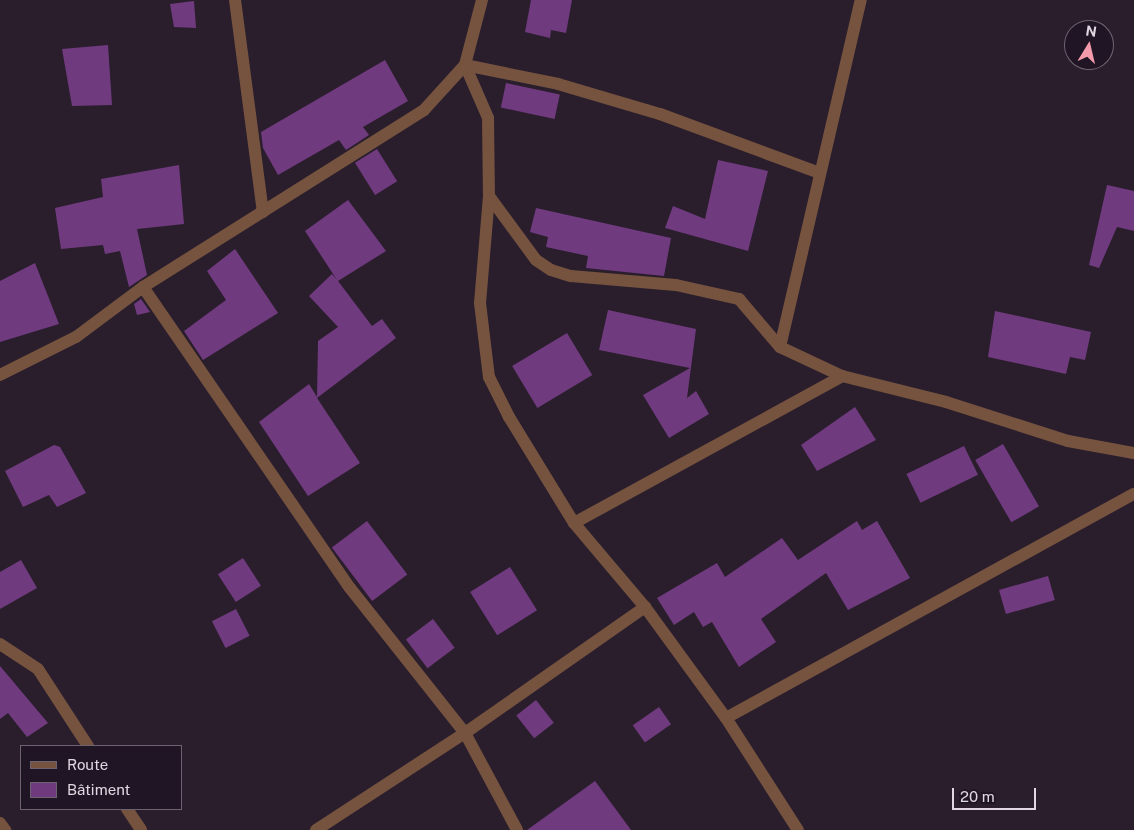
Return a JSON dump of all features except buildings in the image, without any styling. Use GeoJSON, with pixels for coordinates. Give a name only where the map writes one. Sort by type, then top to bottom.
{"type":"FeatureCollection","features":[{"type":"Feature","properties":{"kind":"street"},"geometry":{"type":"LineString","coordinates":[[235,0],[262,212]]}},
{"type":"Feature","properties":{"kind":"street"},"geometry":{"type":"LineString","coordinates":[[0,375],[76,337],[143,287],[424,110],[465,65],[482,0]]}},
{"type":"Feature","properties":{"kind":"street"},"geometry":{"type":"LineString","coordinates":[[780,347],[817,172],[861,0]]}},
{"type":"Feature","properties":{"kind":"street"},"geometry":{"type":"LineString","coordinates":[[465,65],[558,84],[660,114],[817,172]]}},
{"type":"Feature","properties":{"kind":"street"},"geometry":{"type":"LineString","coordinates":[[465,65],[488,118],[489,196],[480,303],[489,376],[509,417],[574,523],[645,607],[726,718],[798,830]]}},
{"type":"Feature","properties":{"kind":"street"},"geometry":{"type":"LineString","coordinates":[[489,196],[536,260],[551,270],[571,276],[676,285],[739,299],[780,347],[842,376],[946,402],[1068,441],[1134,453]]}},
{"type":"Feature","properties":{"kind":"street"},"geometry":{"type":"LineString","coordinates":[[143,287],[350,588],[465,733],[517,830]]}},
{"type":"Feature","properties":{"kind":"street"},"geometry":{"type":"LineString","coordinates":[[574,523],[842,376]]}},
{"type":"Feature","properties":{"kind":"street"},"geometry":{"type":"LineString","coordinates":[[726,718],[1134,494]]}},
{"type":"Feature","properties":{"kind":"street"},"geometry":{"type":"LineString","coordinates":[[316,830],[465,733],[645,607]]}},
{"type":"Feature","properties":{"kind":"street"},"geometry":{"type":"LineString","coordinates":[[0,644],[38,669],[87,745]]}},
{"type":"Feature","properties":{"kind":"street"},"geometry":{"type":"LineString","coordinates":[[128,810],[141,830]]}},
{"type":"Feature","properties":{"kind":"street"},"geometry":{"type":"LineString","coordinates":[[0,822],[5,830]]}}]}
